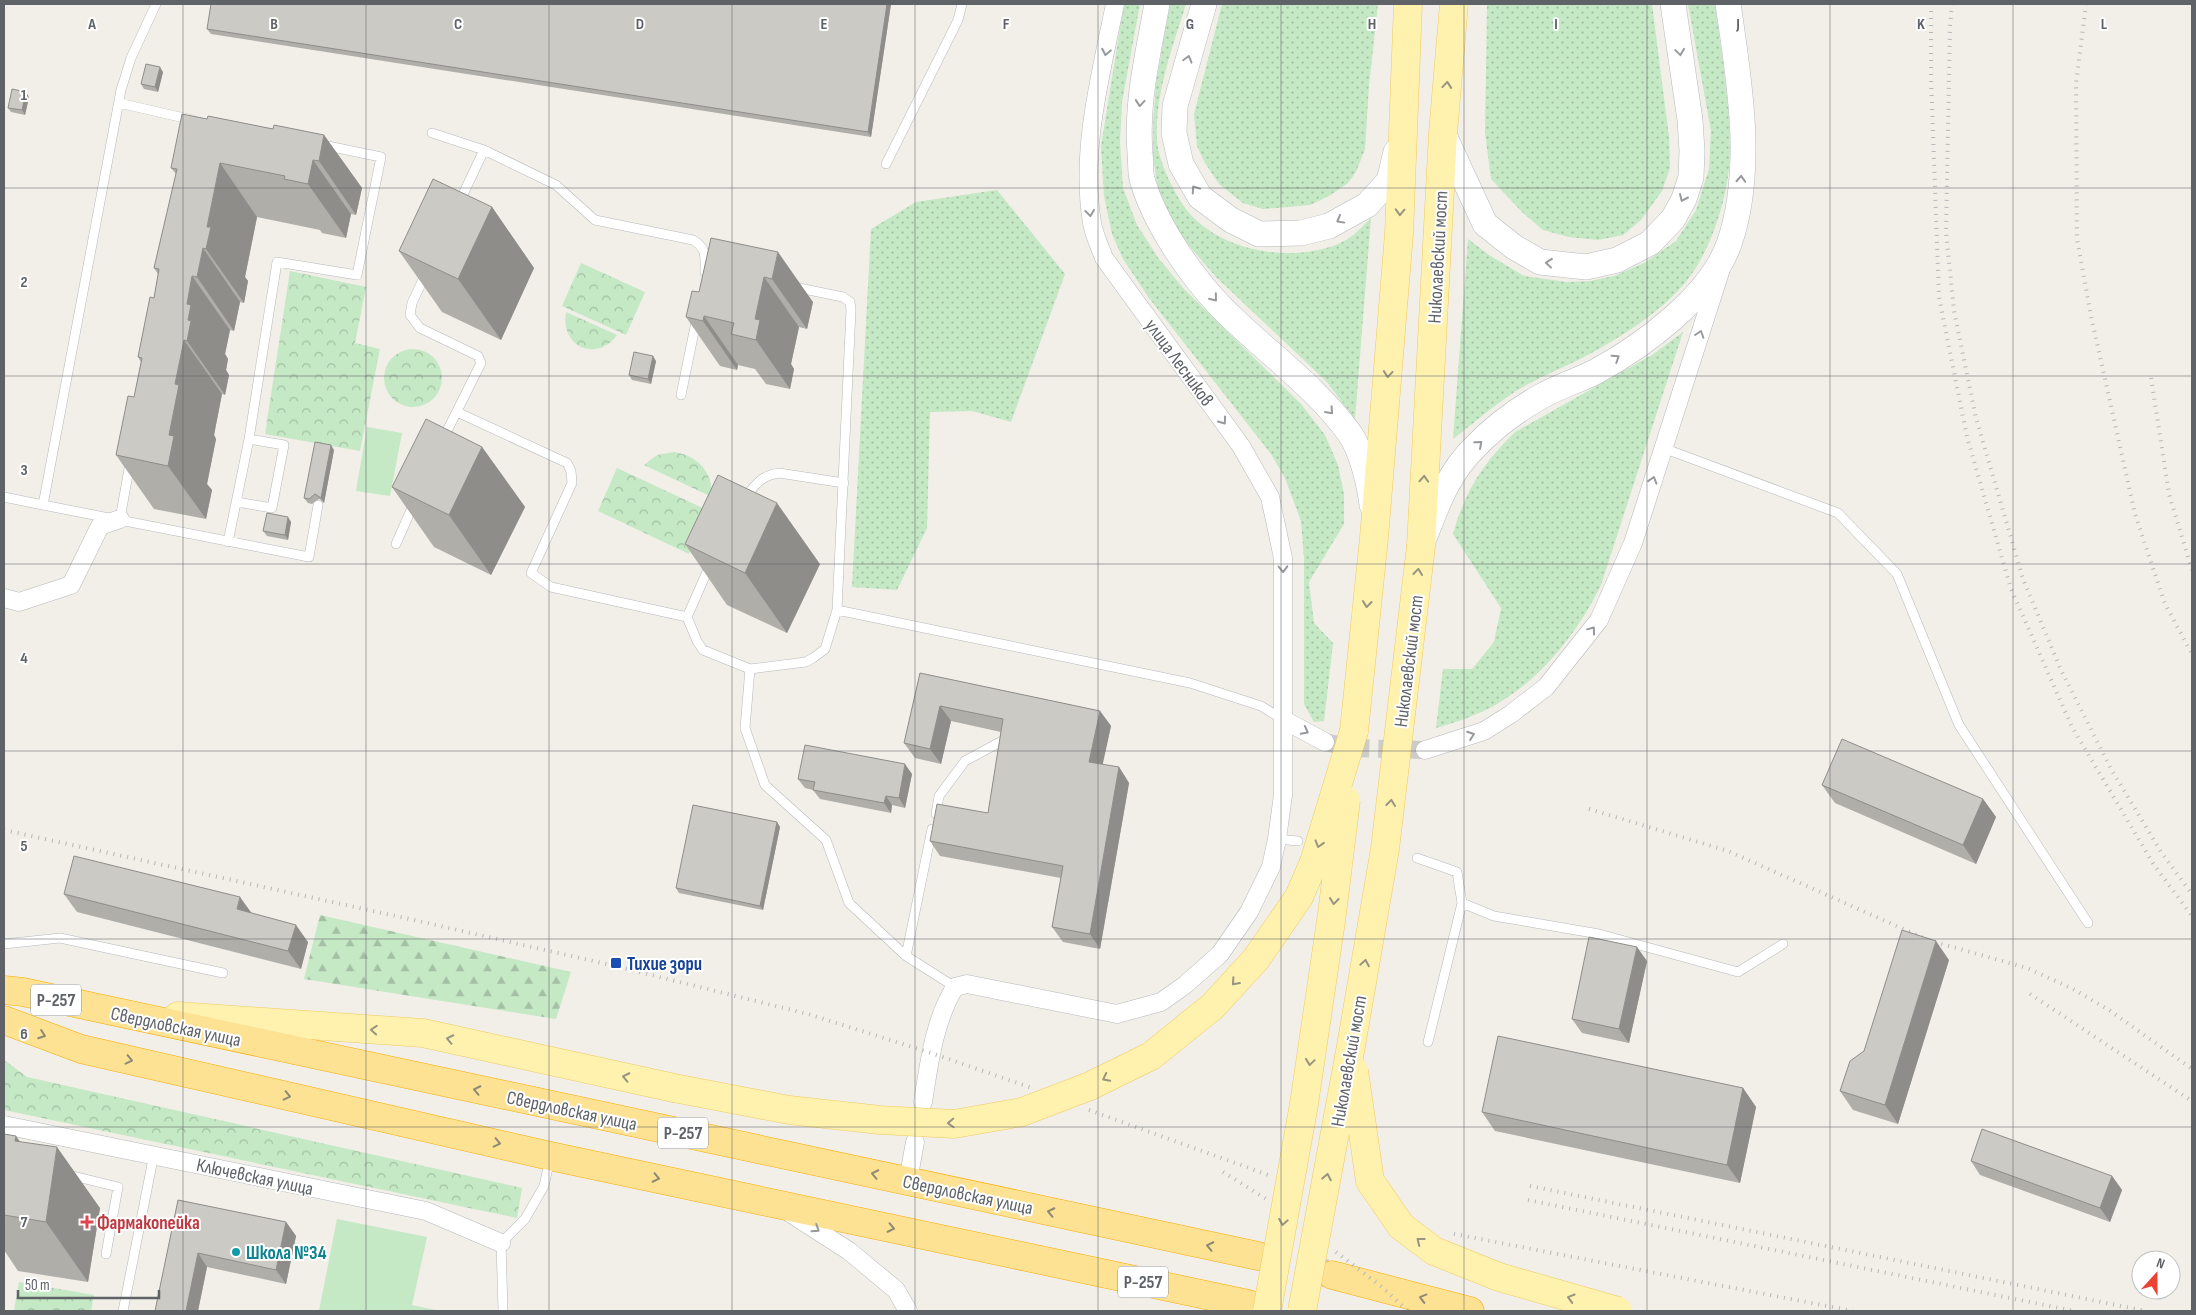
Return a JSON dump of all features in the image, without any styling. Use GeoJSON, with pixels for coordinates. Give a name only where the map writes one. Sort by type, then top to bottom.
{"type":"FeatureCollection","features":[{"type":"Feature","properties":{"kind":"highway","name":"Свердловская улица"},"geometry":{"type":"LineString","coordinates":[[4,990],[23,992],[109,1012],[1258,1256]]}},
{"type":"Feature","properties":{"kind":"highway","name":"Р-257"},"geometry":{"type":"LineString","coordinates":[[4,1020],[81,1049],[550,1156],[1257,1308]]}},
{"type":"Feature","properties":{"kind":"highway"},"geometry":{"type":"LineString","coordinates":[[1332,1275],[1470,1311]]}},
{"type":"Feature","properties":{"kind":"main road"},"geometry":{"type":"LineString","coordinates":[[1157,4],[1142,81],[1138,129],[1142,178],[1154,214],[1183,260],[1220,306],[1320,399],[1351,435],[1370,484],[1374,538]]}},
{"type":"Feature","properties":{"kind":"main road"},"geometry":{"type":"LineString","coordinates":[[1204,4],[1175,106],[1174,133],[1181,164],[1190,182],[1200,197],[1231,220],[1259,234],[1301,234],[1329,226],[1367,205],[1389,181],[1402,128]]}},
{"type":"Feature","properties":{"kind":"main road","name":"Николаевский мост"},"geometry":{"type":"LineString","coordinates":[[1257,1308],[1304,1104],[1332,914],[1354,731],[1374,538],[1399,234],[1408,4]]}},
{"type":"Feature","properties":{"kind":"main road","name":"Николаевский мост"},"geometry":{"type":"LineString","coordinates":[[1302,1311],[1385,849],[1421,546],[1443,133],[1454,4]]}},
{"type":"Feature","properties":{"kind":"main road"},"geometry":{"type":"LineString","coordinates":[[1443,133],[1485,224],[1514,247],[1540,262],[1586,267],[1617,260],[1650,243],[1673,219],[1684,199],[1691,177],[1690,120],[1673,4]]}},
{"type":"Feature","properties":{"kind":"main road"},"geometry":{"type":"LineString","coordinates":[[1421,546],[1445,486],[1473,448],[1539,397],[1596,371],[1643,341],[1684,310],[1705,286],[1729,244],[1740,194],[1742,104],[1728,4]]}},
{"type":"Feature","properties":{"kind":"main road"},"geometry":{"type":"LineString","coordinates":[[109,1012],[423,1033],[674,1088],[790,1110],[880,1120],[954,1124],[1022,1112],[1090,1086],[1151,1056],[1213,1006],[1256,960],[1299,897],[1314,862],[1354,731]]}},
{"type":"Feature","properties":{"kind":"main road"},"geometry":{"type":"LineString","coordinates":[[1351,1046],[1370,1181],[1401,1226],[1434,1251],[1499,1277],[1618,1311]]}},
{"type":"Feature","properties":{"kind":"main road"},"geometry":{"type":"LineString","coordinates":[[1039,1260],[1218,1311]]}},
{"type":"Feature","properties":{"kind":"street","name":"улица Лесников"},"geometry":{"type":"LineString","coordinates":[[955,988],[967,984],[1117,1014],[1161,1002],[1185,985],[1220,954],[1250,912],[1271,867],[1277,840],[1283,795],[1283,558],[1270,497],[1242,446],[1104,258],[1092,225],[1087,187],[1091,135],[1115,4]]}},
{"type":"Feature","properties":{"kind":"street"},"geometry":{"type":"LineString","coordinates":[[1425,750],[1484,731],[1511,714],[1546,687],[1569,661],[1600,620],[1634,543],[1729,244]]}},
{"type":"Feature","properties":{"kind":"street"},"geometry":{"type":"LineString","coordinates":[[4,598],[19,602],[71,585],[100,526],[120,519]]}},
{"type":"Feature","properties":{"kind":"street"},"geometry":{"type":"LineString","coordinates":[[1284,720],[1325,742]]}},
{"type":"Feature","properties":{"kind":"street"},"geometry":{"type":"LineString","coordinates":[[923,1102],[931,1053],[946,1001],[955,988]]}},
{"type":"Feature","properties":{"kind":"street","name":"Ключевская улица"},"geometry":{"type":"LineString","coordinates":[[6,1128],[154,1154],[426,1211],[501,1243]]}},
{"type":"Feature","properties":{"kind":"street"},"geometry":{"type":"LineString","coordinates":[[908,1181],[915,1142]]}},
{"type":"Feature","properties":{"kind":"street"},"geometry":{"type":"LineString","coordinates":[[775,1203],[849,1251],[896,1290],[908,1311]]}},
{"type":"Feature","properties":{"kind":"lane"},"geometry":{"type":"LineString","coordinates":[[43,505],[119,103],[131,58],[156,4]]}},
{"type":"Feature","properties":{"kind":"lane"},"geometry":{"type":"LineString","coordinates":[[886,164],[958,20],[962,4]]}},
{"type":"Feature","properties":{"kind":"lane"},"geometry":{"type":"LineString","coordinates":[[119,103],[193,123]]}},
{"type":"Feature","properties":{"kind":"lane"},"geometry":{"type":"LineString","coordinates":[[432,133],[484,150],[556,184],[596,220],[693,240],[700,244],[705,251],[708,276]]}},
{"type":"Feature","properties":{"kind":"lane"},"geometry":{"type":"LineString","coordinates":[[228,542],[249,439],[277,262],[357,275],[381,157],[314,144]]}},
{"type":"Feature","properties":{"kind":"lane"},"geometry":{"type":"LineString","coordinates":[[454,214],[484,150]]}},
{"type":"Feature","properties":{"kind":"lane"},"geometry":{"type":"LineString","coordinates":[[429,267],[412,303],[410,315],[420,328],[478,356],[481,363],[440,445]]}},
{"type":"Feature","properties":{"kind":"lane"},"geometry":{"type":"LineString","coordinates":[[716,553],[687,617],[703,650],[750,669],[806,662],[825,649],[837,610],[852,310],[850,302],[829,293],[781,285]]}},
{"type":"Feature","properties":{"kind":"lane"},"geometry":{"type":"LineString","coordinates":[[681,395],[698,309]]}},
{"type":"Feature","properties":{"kind":"lane"},"geometry":{"type":"LineString","coordinates":[[457,412],[567,463],[571,471],[572,483],[531,573],[551,586],[687,617]]}},
{"type":"Feature","properties":{"kind":"lane"},"geometry":{"type":"LineString","coordinates":[[237,502],[272,508],[284,445],[249,439]]}},
{"type":"Feature","properties":{"kind":"lane"},"geometry":{"type":"LineString","coordinates":[[1663,448],[1838,513],[1897,574],[1959,725],[2088,923]]}},
{"type":"Feature","properties":{"kind":"lane"},"geometry":{"type":"LineString","coordinates":[[120,519],[133,451]]}},
{"type":"Feature","properties":{"kind":"lane"},"geometry":{"type":"LineString","coordinates":[[735,511],[761,478],[769,475],[779,473],[844,484]]}},
{"type":"Feature","properties":{"kind":"lane"},"geometry":{"type":"LineString","coordinates":[[396,544],[420,490]]}},
{"type":"Feature","properties":{"kind":"lane"},"geometry":{"type":"LineString","coordinates":[[4,497],[309,557],[318,505]]}},
{"type":"Feature","properties":{"kind":"lane"},"geometry":{"type":"LineString","coordinates":[[837,610],[1190,683],[1261,706],[1284,720]]}},
{"type":"Feature","properties":{"kind":"lane"},"geometry":{"type":"LineString","coordinates":[[750,669],[745,728],[765,785],[826,840],[849,902],[906,956],[955,988]]}},
{"type":"Feature","properties":{"kind":"lane"},"geometry":{"type":"LineString","coordinates":[[906,956],[940,796],[966,761],[1002,741]]}},
{"type":"Feature","properties":{"kind":"lane"},"geometry":{"type":"LineString","coordinates":[[1277,840],[1298,841]]}},
{"type":"Feature","properties":{"kind":"lane"},"geometry":{"type":"LineString","coordinates":[[1417,858],[1457,872],[1462,903],[1428,1042]]}},
{"type":"Feature","properties":{"kind":"lane"},"geometry":{"type":"LineString","coordinates":[[1462,903],[1494,916],[1600,934],[1738,972],[1784,944]]}},
{"type":"Feature","properties":{"kind":"lane"},"geometry":{"type":"LineString","coordinates":[[4,947],[60,938],[223,973]]}},
{"type":"Feature","properties":{"kind":"lane"},"geometry":{"type":"LineString","coordinates":[[123,1311],[154,1154]]}},
{"type":"Feature","properties":{"kind":"lane"},"geometry":{"type":"LineString","coordinates":[[503,1311],[501,1243],[524,1219],[544,1186],[550,1156]]}},
{"type":"Feature","properties":{"kind":"lane"},"geometry":{"type":"LineString","coordinates":[[56,1172],[118,1187],[106,1254]]}},
{"type":"Feature","properties":{"kind":"green space"},"geometry":{"type":"Polygon","coordinates":[[[1124,4],[1140,4],[1122,102],[1120,142],[1123,188],[1137,225],[1159,259],[1184,289],[1301,404],[1325,435],[1338,465],[1344,494],[1344,524],[1309,582],[1314,623],[1333,643],[1324,721],[1314,722],[1304,704],[1304,559],[1301,521],[1285,478],[1271,454],[1149,298],[1123,259],[1112,234],[1104,196],[1101,146],[1124,4]]]}},
{"type":"Feature","properties":{"kind":"green space"},"geometry":{"type":"Polygon","coordinates":[[[1170,4],[1186,4],[1162,87],[1157,121],[1157,143],[1168,178],[1191,215],[1209,231],[1226,240],[1244,247],[1283,253],[1321,249],[1338,244],[1352,236],[1371,218],[1355,419],[1326,381],[1216,277],[1185,241],[1166,210],[1157,183],[1153,157],[1153,123],[1156,83],[1170,4]]]}},
{"type":"Feature","properties":{"kind":"green space"},"geometry":{"type":"Polygon","coordinates":[[[1222,4],[1378,4],[1369,85],[1365,149],[1356,172],[1348,183],[1329,196],[1310,205],[1263,209],[1243,203],[1219,184],[1205,163],[1197,146],[1194,114],[1222,4]]]}},
{"type":"Feature","properties":{"kind":"green space"},"geometry":{"type":"Polygon","coordinates":[[[1487,4],[1652,4],[1669,137],[1670,168],[1662,191],[1641,220],[1623,235],[1598,240],[1569,237],[1543,230],[1522,212],[1491,179],[1485,133],[1487,4]]]}},
{"type":"Feature","properties":{"kind":"green space"},"geometry":{"type":"Polygon","coordinates":[[[1688,4],[1715,4],[1730,132],[1729,166],[1724,199],[1707,248],[1682,286],[1662,306],[1639,324],[1593,352],[1516,391],[1453,439],[1468,239],[1489,255],[1524,276],[1567,282],[1590,281],[1614,276],[1644,263],[1676,241],[1696,210],[1709,169],[1711,131],[1688,4]]]}},
{"type":"Feature","properties":{"kind":"green space"},"geometry":{"type":"Polygon","coordinates":[[[997,190],[1065,274],[1011,422],[972,411],[930,412],[927,528],[897,590],[852,587],[871,229],[916,202],[997,190]]]}},
{"type":"Feature","properties":{"kind":"green space"},"geometry":{"type":"Polygon","coordinates":[[[581,263],[645,292],[626,335],[562,306],[581,263]]]}},
{"type":"Feature","properties":{"kind":"green space"},"geometry":{"type":"Polygon","coordinates":[[[290,271],[366,287],[355,343],[380,349],[360,451],[265,434],[290,271]]]}},
{"type":"Feature","properties":{"kind":"green space"},"geometry":{"type":"Polygon","coordinates":[[[566,312],[617,335],[600,348],[590,349],[582,347],[574,342],[569,334],[566,324],[566,312]]]}},
{"type":"Feature","properties":{"kind":"green space"},"geometry":{"type":"Polygon","coordinates":[[[1683,332],[1601,585],[1582,620],[1558,652],[1514,693],[1482,712],[1436,728],[1443,669],[1472,669],[1494,642],[1501,608],[1453,534],[1463,504],[1476,478],[1515,432],[1652,355],[1683,332]]]}},
{"type":"Feature","properties":{"kind":"green space"},"geometry":{"type":"Polygon","coordinates":[[[413,349],[429,354],[437,362],[442,378],[437,394],[429,402],[413,407],[397,402],[389,394],[384,378],[389,362],[397,354],[413,349]]]}},
{"type":"Feature","properties":{"kind":"green space"},"geometry":{"type":"Polygon","coordinates":[[[367,427],[402,433],[390,496],[356,491],[367,427]]]}},
{"type":"Feature","properties":{"kind":"green space"},"geometry":{"type":"Polygon","coordinates":[[[674,452],[691,457],[703,467],[710,480],[712,497],[644,465],[657,455],[674,452]]]}},
{"type":"Feature","properties":{"kind":"green space"},"geometry":{"type":"Polygon","coordinates":[[[617,468],[709,511],[689,554],[598,511],[617,468]]]}},
{"type":"Feature","properties":{"kind":"green space"},"geometry":{"type":"Polygon","coordinates":[[[320,915],[571,972],[556,1019],[304,979],[320,915]]]}},
{"type":"Feature","properties":{"kind":"green space"},"geometry":{"type":"Polygon","coordinates":[[[4,1060],[27,1077],[522,1188],[517,1218],[4,1110],[4,1060]]]}},
{"type":"Feature","properties":{"kind":"green space"},"geometry":{"type":"Polygon","coordinates":[[[337,1219],[427,1237],[412,1305],[440,1311],[319,1311],[337,1219]]]}},
{"type":"Feature","properties":{"kind":"green space"},"geometry":{"type":"Polygon","coordinates":[[[19,1282],[94,1295],[91,1311],[14,1311],[19,1282]]]}},
{"type":"Feature","properties":{"kind":"building"},"geometry":{"type":"Polygon","coordinates":[[[211,4],[887,4],[868,132],[207,29],[211,4]]]}},
{"type":"Feature","properties":{"kind":"building"},"geometry":{"type":"Polygon","coordinates":[[[146,64],[160,67],[155,87],[141,84],[146,64]]]}},
{"type":"Feature","properties":{"kind":"building"},"geometry":{"type":"Polygon","coordinates":[[[12,89],[26,92],[22,110],[8,108],[12,89]]]}},
{"type":"Feature","properties":{"kind":"building"},"geometry":{"type":"Polygon","coordinates":[[[182,114],[207,119],[208,116],[273,129],[274,125],[324,135],[319,161],[313,160],[308,184],[284,179],[285,176],[220,163],[207,227],[211,227],[206,249],[203,248],[197,277],[192,276],[187,304],[191,305],[188,320],[191,321],[187,341],[184,340],[175,384],[179,385],[169,435],[174,436],[168,466],[116,455],[128,396],[134,397],[142,358],[138,357],[150,297],[154,298],[159,269],[154,268],[177,169],[171,168],[182,114]]]}},
{"type":"Feature","properties":{"kind":"building"},"geometry":{"type":"Polygon","coordinates":[[[433,179],[492,207],[458,279],[399,251],[433,179]]]}},
{"type":"Feature","properties":{"kind":"building"},"geometry":{"type":"Polygon","coordinates":[[[711,238],[778,252],[772,279],[764,277],[755,319],[760,320],[756,340],[731,334],[734,323],[704,316],[703,321],[686,317],[692,291],[699,292],[711,238]]]}},
{"type":"Feature","properties":{"kind":"building"},"geometry":{"type":"Polygon","coordinates":[[[634,352],[653,356],[648,379],[629,375],[634,352]]]}},
{"type":"Feature","properties":{"kind":"building"},"geometry":{"type":"Polygon","coordinates":[[[426,419],[482,447],[449,515],[392,487],[426,419]]]}},
{"type":"Feature","properties":{"kind":"building"},"geometry":{"type":"Polygon","coordinates":[[[315,442],[331,445],[321,498],[315,494],[309,499],[304,498],[315,442]]]}},
{"type":"Feature","properties":{"kind":"building"},"geometry":{"type":"Polygon","coordinates":[[[718,475],[777,503],[745,573],[685,544],[718,475]]]}},
{"type":"Feature","properties":{"kind":"building"},"geometry":{"type":"Polygon","coordinates":[[[267,513],[288,517],[285,535],[263,531],[267,513]]]}},
{"type":"Feature","properties":{"kind":"building"},"geometry":{"type":"Polygon","coordinates":[[[920,673],[1100,711],[1089,762],[1119,767],[1090,934],[1052,927],[1063,866],[930,841],[937,804],[988,813],[1003,719],[940,706],[930,749],[904,743],[920,673]]]}},
{"type":"Feature","properties":{"kind":"building"},"geometry":{"type":"Polygon","coordinates":[[[1842,739],[1983,799],[1963,845],[1822,785],[1842,739]]]}},
{"type":"Feature","properties":{"kind":"building"},"geometry":{"type":"Polygon","coordinates":[[[805,745],[905,764],[899,798],[886,796],[884,803],[813,790],[815,782],[798,779],[805,745]]]}},
{"type":"Feature","properties":{"kind":"building"},"geometry":{"type":"Polygon","coordinates":[[[693,805],[777,822],[760,906],[676,888],[693,805]]]}},
{"type":"Feature","properties":{"kind":"building"},"geometry":{"type":"Polygon","coordinates":[[[74,856],[240,897],[237,909],[296,925],[288,951],[64,894],[74,856]]]}},
{"type":"Feature","properties":{"kind":"building"},"geometry":{"type":"Polygon","coordinates":[[[1902,930],[1936,941],[1885,1105],[1840,1091],[1850,1061],[1864,1051],[1902,930]]]}},
{"type":"Feature","properties":{"kind":"building"},"geometry":{"type":"Polygon","coordinates":[[[1589,937],[1637,947],[1619,1029],[1572,1019],[1589,937]]]}},
{"type":"Feature","properties":{"kind":"building"},"geometry":{"type":"Polygon","coordinates":[[[1498,1036],[1743,1088],[1727,1165],[1482,1112],[1498,1036]]]}},
{"type":"Feature","properties":{"kind":"building"},"geometry":{"type":"Polygon","coordinates":[[[1982,1129],[2112,1176],[2100,1208],[1971,1161],[1982,1129]]]}},
{"type":"Feature","properties":{"kind":"building"},"geometry":{"type":"Polygon","coordinates":[[[4,1134],[16,1136],[15,1141],[57,1147],[46,1222],[4,1215],[4,1134]]]}},
{"type":"Feature","properties":{"kind":"building","name":"Школа №34"},"geometry":{"type":"Polygon","coordinates":[[[178,1200],[286,1222],[276,1270],[198,1253],[186,1311],[155,1311],[178,1200]]]}},
{"type":"Feature","properties":{"kind":"tunnel"},"geometry":{"type":"LineString","coordinates":[[1325,742],[1351,748],[1425,750]]}},
{"type":"Feature","properties":{"kind":"tunnel"},"geometry":{"type":"LineString","coordinates":[[1258,1256],[1332,1275]]}},
{"type":"Feature","properties":{"kind":"railway"},"geometry":{"type":"LineString","coordinates":[[1931,4],[1931,78],[1939,297],[1967,437],[2011,589],[2072,727],[2154,865],[2192,916]]}},
{"type":"Feature","properties":{"kind":"railway"},"geometry":{"type":"LineString","coordinates":[[1952,4],[1946,232],[1954,311],[1976,418],[2023,579],[2061,670],[2111,769],[2161,852],[2192,894]]}},
{"type":"Feature","properties":{"kind":"railway"},"geometry":{"type":"LineString","coordinates":[[2086,4],[2076,84],[2077,239],[2091,316],[2135,514],[2165,604],[2192,654]]}},
{"type":"Feature","properties":{"kind":"railway"},"geometry":{"type":"LineString","coordinates":[[2151,378],[2169,494],[2192,570]]}},
{"type":"Feature","properties":{"kind":"railway"},"geometry":{"type":"LineString","coordinates":[[1589,809],[1728,851],[1928,940],[2027,968],[2071,988],[2109,1010],[2192,1069]]}},
{"type":"Feature","properties":{"kind":"railway"},"geometry":{"type":"LineString","coordinates":[[4,830],[414,920],[615,966],[808,1014],[931,1053],[1032,1088]]}},
{"type":"Feature","properties":{"kind":"railway"},"geometry":{"type":"LineString","coordinates":[[2030,994],[2192,1101]]}},
{"type":"Feature","properties":{"kind":"railway"},"geometry":{"type":"LineString","coordinates":[[1089,1110],[1271,1176]]}},
{"type":"Feature","properties":{"kind":"railway"},"geometry":{"type":"LineString","coordinates":[[1223,1172],[1268,1200]]}},
{"type":"Feature","properties":{"kind":"railway"},"geometry":{"type":"LineString","coordinates":[[1530,1186],[2146,1311]]}},
{"type":"Feature","properties":{"kind":"railway"},"geometry":{"type":"LineString","coordinates":[[1528,1200],[2074,1311]]}},
{"type":"Feature","properties":{"kind":"railway"},"geometry":{"type":"LineString","coordinates":[[1454,1234],[1853,1311]]}},
{"type":"Feature","properties":{"kind":"railway"},"geometry":{"type":"LineString","coordinates":[[1336,1252],[1382,1287],[1408,1311]]}},
{"type":"Feature","properties":{"kind":"place","name":"Тихие зори"},"geometry":{"type":"Point","coordinates":[616,963]}},
{"type":"Feature","properties":{"kind":"place","name":"Фармакопейка"},"geometry":{"type":"Point","coordinates":[87,1222]}},
{"type":"Feature","properties":{"kind":"place","name":"Школа №34"},"geometry":{"type":"Point","coordinates":[236,1252]}}]}
